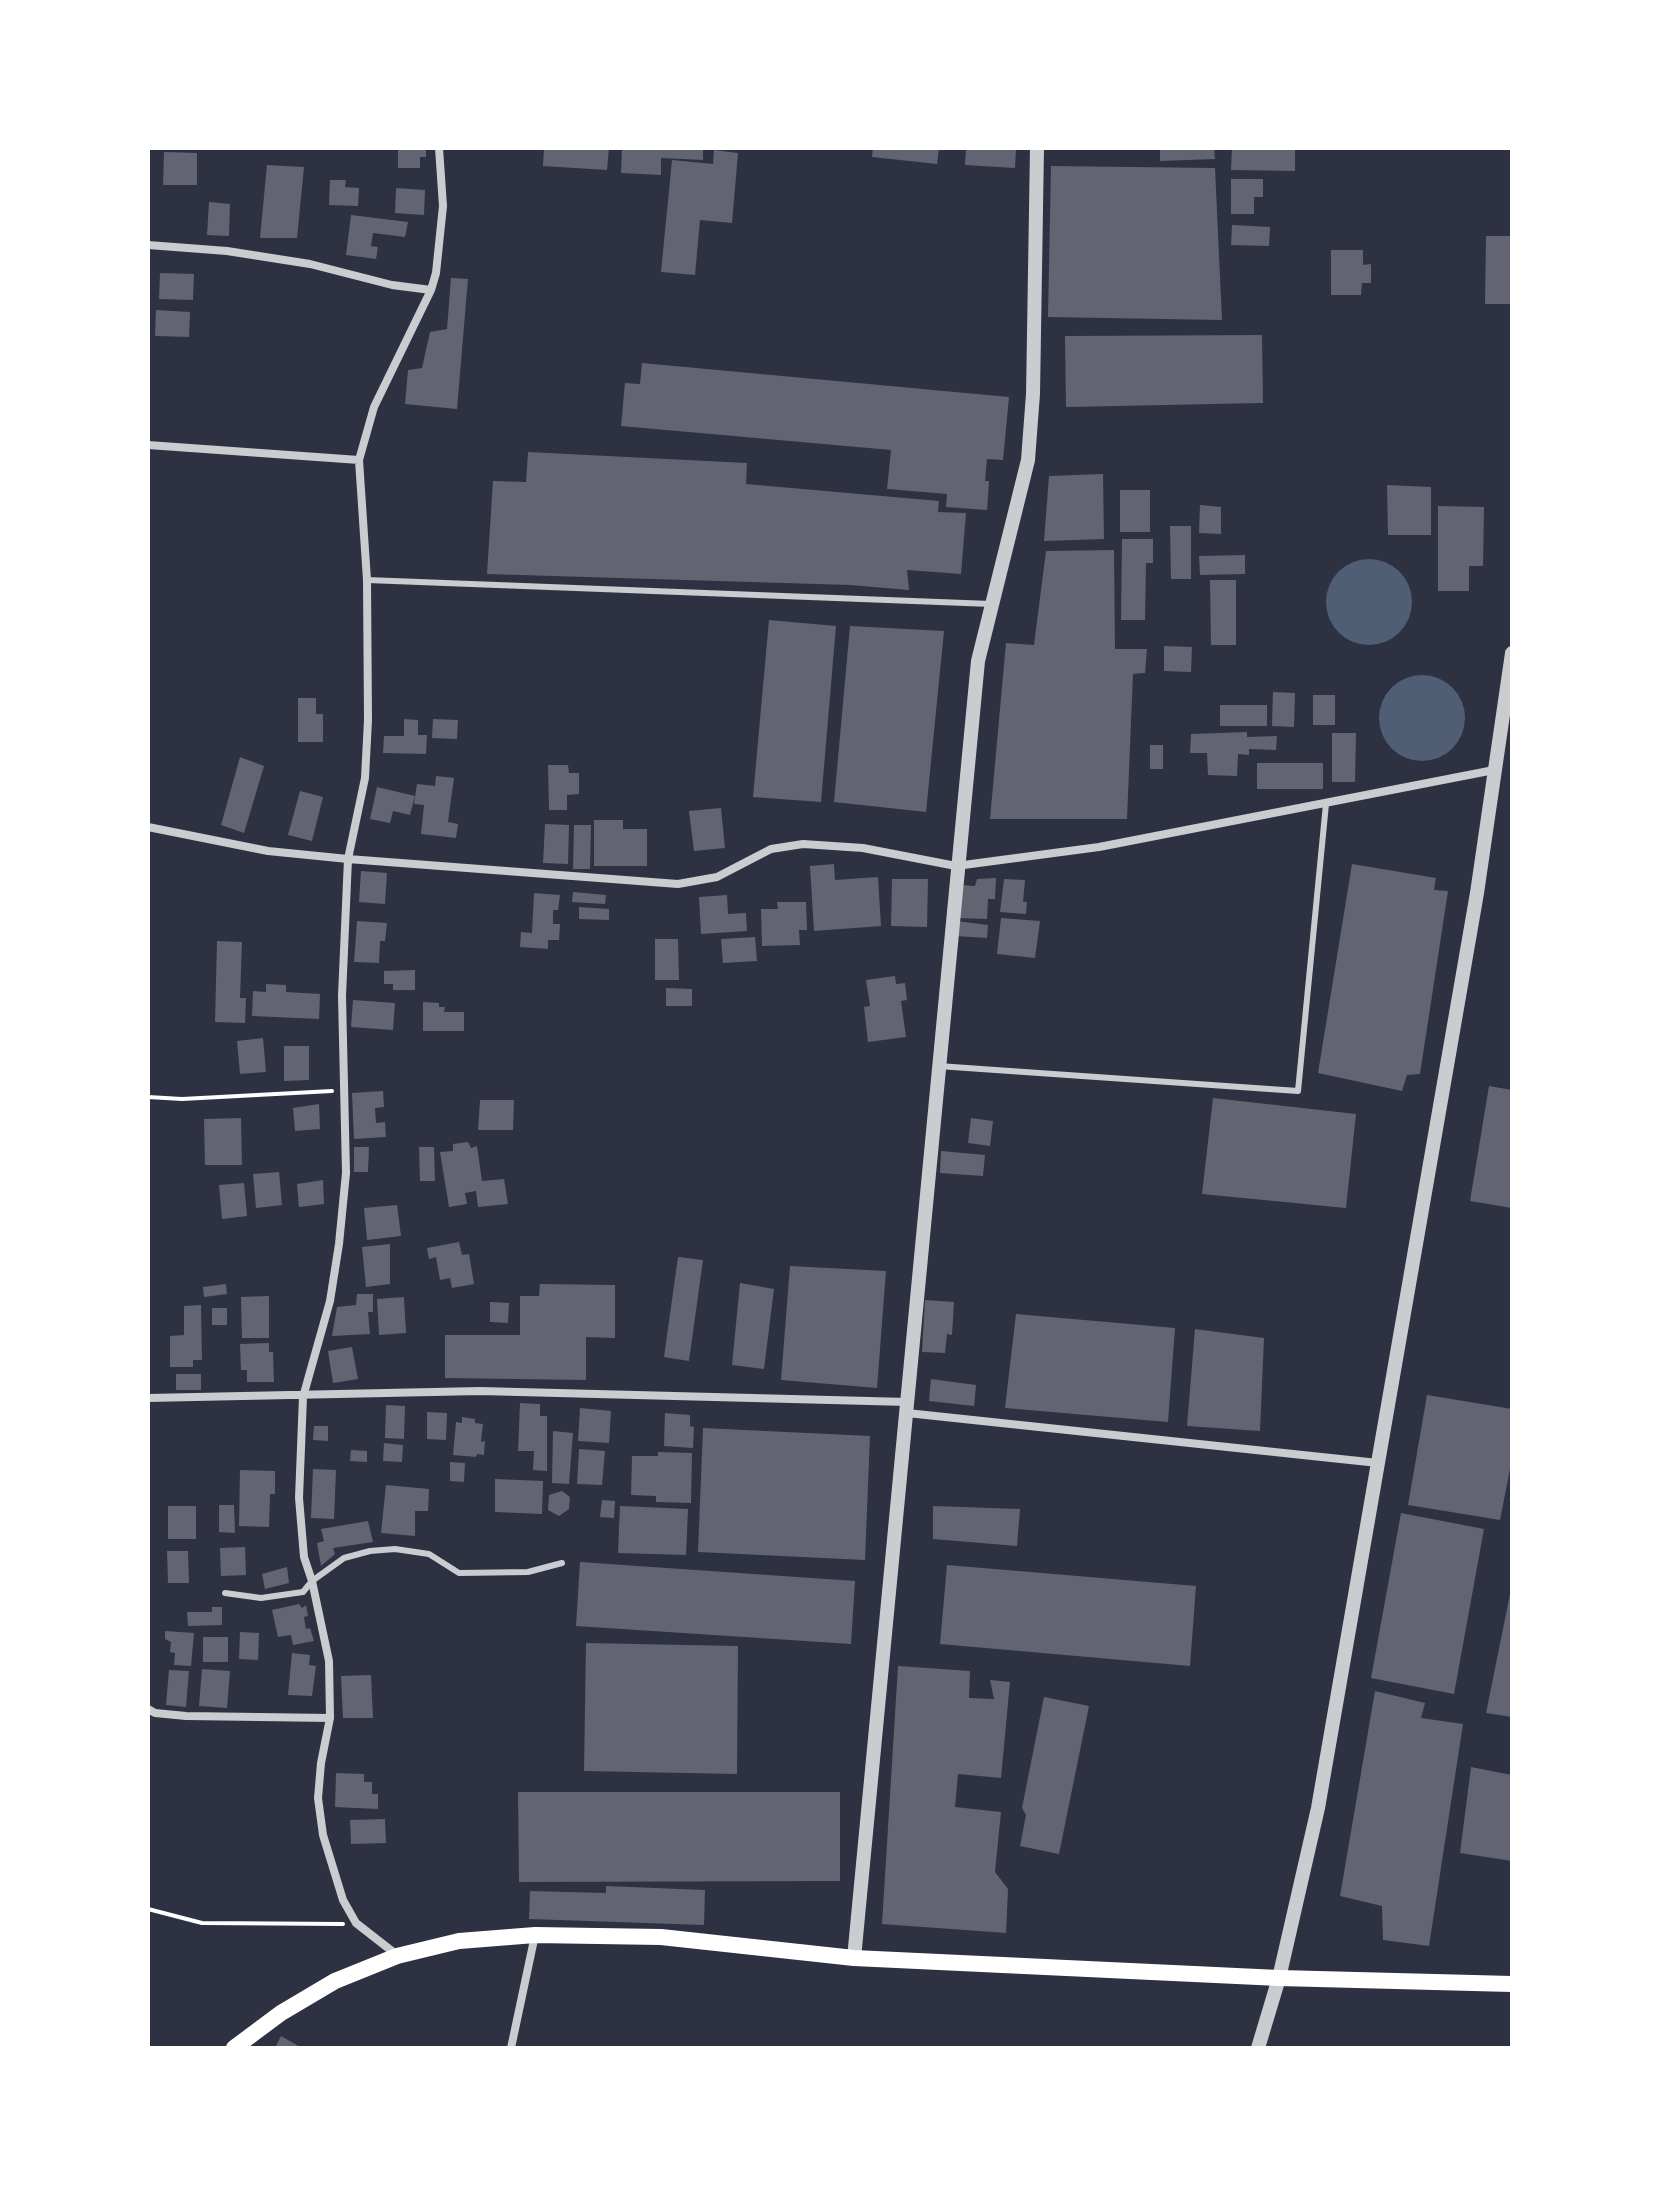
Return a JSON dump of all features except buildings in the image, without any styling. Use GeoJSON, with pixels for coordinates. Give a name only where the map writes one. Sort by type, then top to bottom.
{"type":"FeatureCollection","features":[{"type":"Feature","properties":{"kind":"main road"},"geometry":{"type":"LineString","coordinates":[[234,2048],[281,2013],[335,1981],[397,1956],[459,1941],[535,1935],[661,1937],[854,1958],[1279,1978],[1512,1984]]}},
{"type":"Feature","properties":{"kind":"street"},"geometry":{"type":"LineString","coordinates":[[397,1956],[356,1923],[343,1900],[329,1860],[318,1798],[330,1718],[329,1661],[304,1557],[299,1498],[303,1397],[330,1301],[346,1173],[342,996],[348,859],[365,778],[367,580],[359,460],[374,407],[431,290],[441,243],[443,206],[439,148]]}},
{"type":"Feature","properties":{"kind":"street"},"geometry":{"type":"LineString","coordinates":[[854,1958],[978,661],[1028,460],[1033,394],[1037,148]]}},
{"type":"Feature","properties":{"kind":"street"},"geometry":{"type":"LineString","coordinates":[[148,245],[227,251],[310,264],[392,285],[431,290]]}},
{"type":"Feature","properties":{"kind":"street"},"geometry":{"type":"LineString","coordinates":[[148,445],[359,460]]}},
{"type":"Feature","properties":{"kind":"street"},"geometry":{"type":"LineString","coordinates":[[1258,2048],[1279,1978],[1318,1808],[1477,893],[1512,653]]}},
{"type":"Feature","properties":{"kind":"street"},"geometry":{"type":"LineString","coordinates":[[148,827],[268,851],[678,884],[717,877],[771,849],[803,844],[863,848],[956,866],[1099,847],[1494,770]]}},
{"type":"Feature","properties":{"kind":"street"},"geometry":{"type":"LineString","coordinates":[[148,1398],[480,1391],[908,1408],[1378,1463]]}},
{"type":"Feature","properties":{"kind":"street"},"geometry":{"type":"LineString","coordinates":[[148,1709],[155,1713],[186,1716],[330,1718]]}},
{"type":"Feature","properties":{"kind":"street"},"geometry":{"type":"LineString","coordinates":[[511,2048],[535,1935]]}},
{"type":"Feature","properties":{"kind":"lane"},"geometry":{"type":"LineString","coordinates":[[367,580],[991,604]]}},
{"type":"Feature","properties":{"kind":"lane"},"geometry":{"type":"LineString","coordinates":[[938,1066],[1298,1091],[1326,804]]}},
{"type":"Feature","properties":{"kind":"lane"},"geometry":{"type":"LineString","coordinates":[[225,1593],[261,1598],[303,1592],[312,1581],[344,1558],[383,1550],[429,1554],[459,1573],[528,1572],[562,1563]]}},
{"type":"Feature","properties":{"kind":"path"},"geometry":{"type":"LineString","coordinates":[[148,1097],[182,1099],[343,1091]]}},
{"type":"Feature","properties":{"kind":"path"},"geometry":{"type":"LineString","coordinates":[[148,1909],[202,1923],[356,1923]]}},
{"type":"Feature","properties":{"kind":"water"},"geometry":{"type":"Polygon","coordinates":[[[1369,559],[1386,562],[1400,571],[1409,585],[1412,602],[1409,619],[1400,633],[1386,642],[1369,645],[1352,642],[1338,633],[1329,619],[1326,602],[1329,585],[1338,571],[1352,562],[1369,559]]]}},
{"type":"Feature","properties":{"kind":"water"},"geometry":{"type":"Polygon","coordinates":[[[1422,675],[1439,678],[1453,687],[1462,701],[1465,718],[1462,735],[1453,749],[1439,758],[1422,761],[1405,758],[1391,749],[1382,735],[1379,718],[1382,701],[1391,687],[1405,678],[1422,675]]]}}]}
